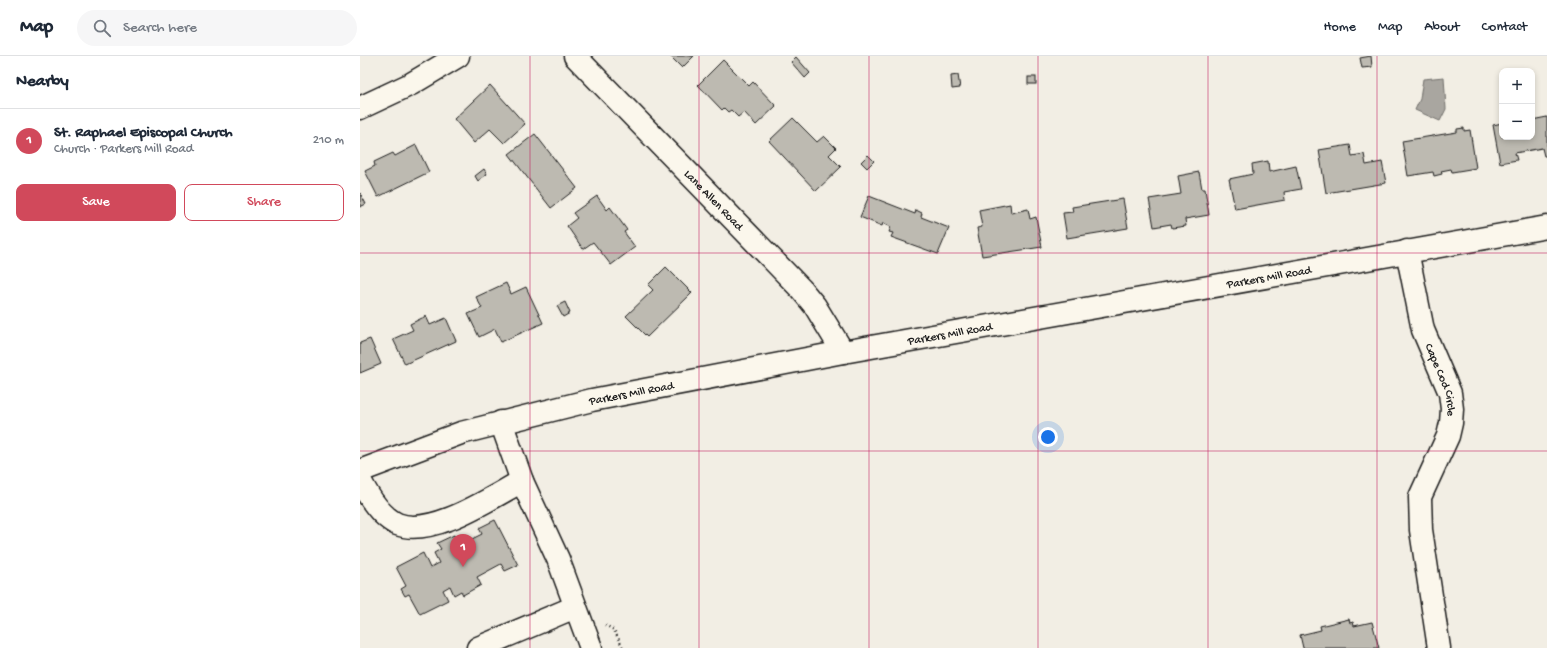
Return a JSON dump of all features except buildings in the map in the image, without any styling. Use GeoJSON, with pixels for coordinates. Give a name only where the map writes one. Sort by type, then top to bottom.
{"type":"FeatureCollection","features":[{"type":"Feature","properties":{"kind":"main road"},"geometry":{"type":"LineString","coordinates":[[360,108],[412,84],[458,56]]}},
{"type":"Feature","properties":{"kind":"main road","name":"Lane Allen Road"},"geometry":{"type":"LineString","coordinates":[[575,56],[801,289],[815,306],[843,352]]}},
{"type":"Feature","properties":{"kind":"main road","name":"Parkers Mill Road"},"geometry":{"type":"LineString","coordinates":[[360,471],[454,435],[592,400],[843,352],[1054,316],[1407,251],[1547,227]]}},
{"type":"Feature","properties":{"kind":"main road","name":"Cape Cod Circle"},"geometry":{"type":"LineString","coordinates":[[1407,251],[1423,330],[1450,393],[1452,409],[1452,423],[1448,436],[1420,497],[1421,530],[1439,648]]}},
{"type":"Feature","properties":{"kind":"main road"},"geometry":{"type":"LineString","coordinates":[[501,422],[522,481],[558,559],[591,648]]}},
{"type":"Feature","properties":{"kind":"main road"},"geometry":{"type":"LineString","coordinates":[[360,480],[366,492],[379,510],[398,524],[422,527],[460,516],[522,481]]}},
{"type":"Feature","properties":{"kind":"main road"},"geometry":{"type":"LineString","coordinates":[[478,648],[575,607]]}},
{"type":"Feature","properties":{"kind":"shaded area"},"geometry":{"type":"Polygon","coordinates":[[[1444,77],[1446,109],[1440,121],[1415,110],[1420,99],[1423,79],[1444,77]]]}},
{"type":"Feature","properties":{"kind":"place","name":"St. Raphael Episcopal Church"},"geometry":{"type":"Point","coordinates":[463,567]}}]}
